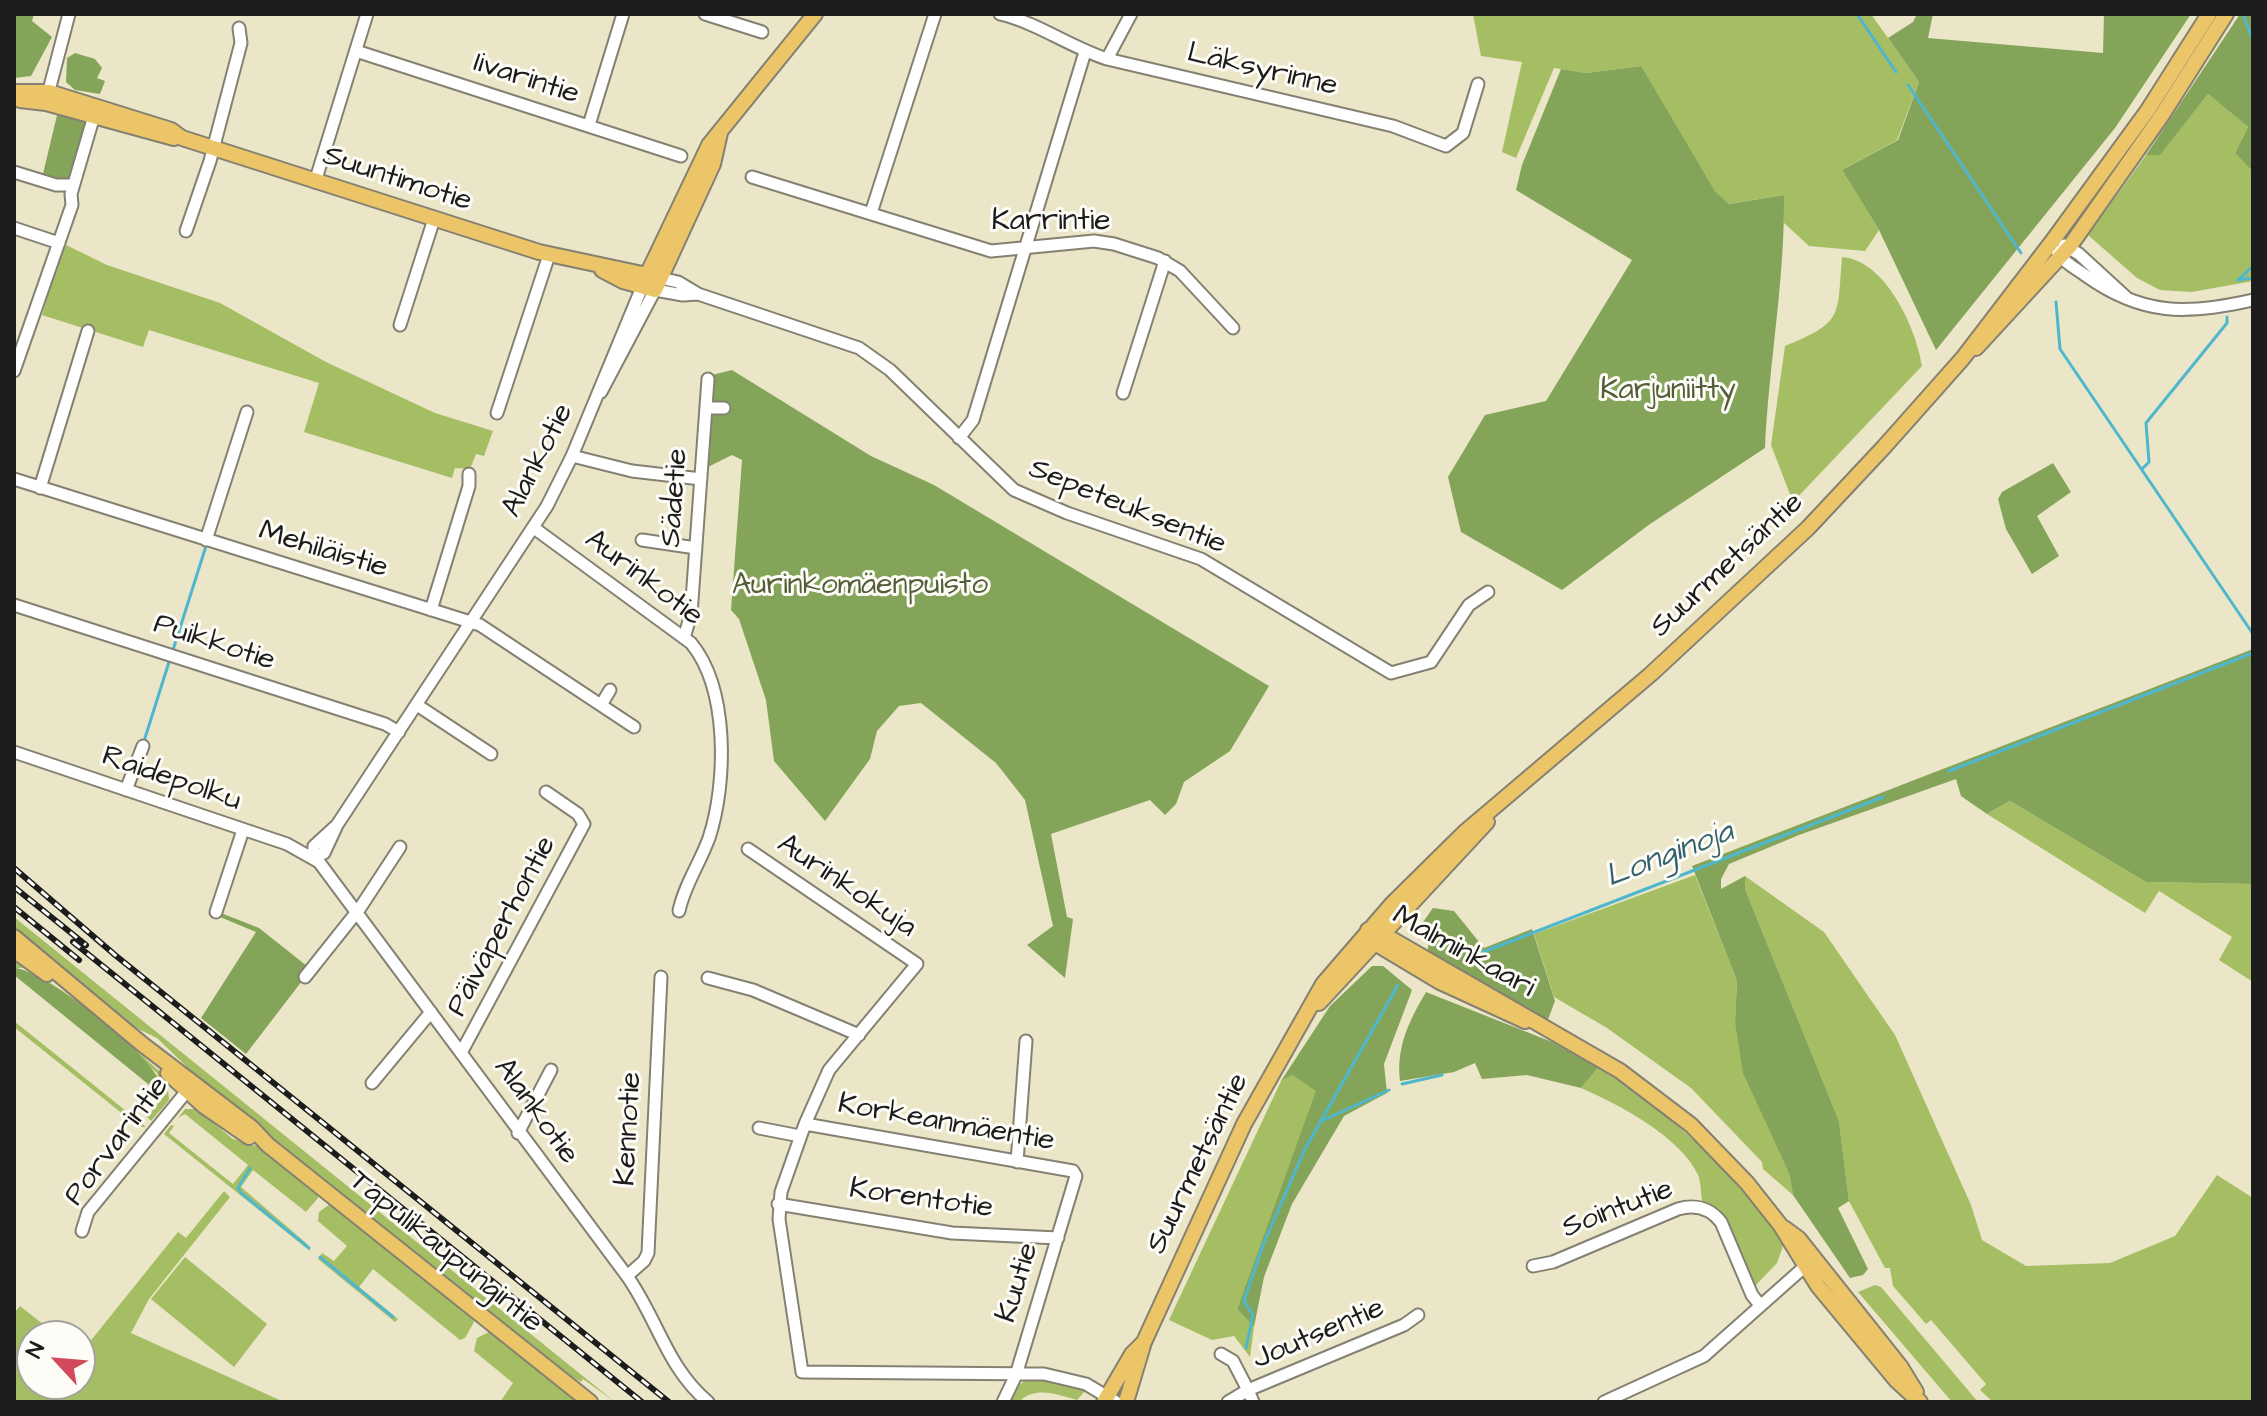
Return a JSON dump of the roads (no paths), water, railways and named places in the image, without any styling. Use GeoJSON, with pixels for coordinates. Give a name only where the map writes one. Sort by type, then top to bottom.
{"type":"FeatureCollection","features":[{"type":"Feature","properties":{"kind":"main road"},"geometry":{"type":"LineString","coordinates":[[651,282],[713,164],[720,133],[754,85],[815,14]]}},
{"type":"Feature","properties":{"kind":"main road","name":"Suurmetsäntie"},"geometry":{"type":"LineString","coordinates":[[1126,1402],[1144,1342],[1248,1117],[1309,1013],[1466,831],[1651,674],[1808,528],[1963,358],[2148,110],[2209,14]]}},
{"type":"Feature","properties":{"kind":"main road","name":"Suurmetsäntie"},"geometry":{"type":"LineString","coordinates":[[1963,358],[1984,341],[2065,252],[2162,115],[2226,14]]}},
{"type":"Feature","properties":{"kind":"main road","name":"Suuntimotie"},"geometry":{"type":"LineString","coordinates":[[14,92],[48,97],[171,130],[182,138],[315,182],[549,255],[651,282]]}},
{"type":"Feature","properties":{"kind":"main road","name":"Suuntimotie"},"geometry":{"type":"LineString","coordinates":[[14,101],[48,97]]}},
{"type":"Feature","properties":{"kind":"main road","name":"Malminkaari"},"geometry":{"type":"LineString","coordinates":[[1375,936],[1440,982],[1506,1016],[1537,1025],[1620,1071],[1691,1125],[1712,1143],[1781,1226],[1869,1349],[1921,1402]]}},
{"type":"Feature","properties":{"kind":"main road","name":"Tapulikaupungintie"},"geometry":{"type":"LineString","coordinates":[[14,937],[247,1135],[268,1145],[590,1402]]}},
{"type":"Feature","properties":{"kind":"main road","name":"Tapulikaupungintie"},"geometry":{"type":"LineString","coordinates":[[14,950],[79,992]]}},
{"type":"Feature","properties":{"kind":"main road","name":"Suurmetsäntie"},"geometry":{"type":"LineString","coordinates":[[1109,1400],[1132,1354],[1144,1342]]}},
{"type":"Feature","properties":{"kind":"street"},"geometry":{"type":"LineString","coordinates":[[48,97],[69,14]]}},
{"type":"Feature","properties":{"kind":"street"},"geometry":{"type":"LineString","coordinates":[[315,182],[367,14]]}},
{"type":"Feature","properties":{"kind":"street"},"geometry":{"type":"LineString","coordinates":[[589,125],[623,14]]}},
{"type":"Feature","properties":{"kind":"street"},"geometry":{"type":"LineString","coordinates":[[705,14],[762,32]]}},
{"type":"Feature","properties":{"kind":"street"},"geometry":{"type":"LineString","coordinates":[[871,213],[935,14]]}},
{"type":"Feature","properties":{"kind":"street","name":"Läksyrinne"},"geometry":{"type":"LineString","coordinates":[[1000,14],[1033,25],[1085,52],[1107,59],[1393,126],[1446,146],[1463,133],[1478,84]]}},
{"type":"Feature","properties":{"kind":"street"},"geometry":{"type":"LineString","coordinates":[[1107,59],[1131,14]]}},
{"type":"Feature","properties":{"kind":"street"},"geometry":{"type":"LineString","coordinates":[[186,231],[241,43],[239,28]]}},
{"type":"Feature","properties":{"kind":"street","name":"Iivarintie"},"geometry":{"type":"LineString","coordinates":[[356,51],[681,156]]}},
{"type":"Feature","properties":{"kind":"street"},"geometry":{"type":"LineString","coordinates":[[959,438],[973,420],[1085,52]]}},
{"type":"Feature","properties":{"kind":"street"},"geometry":{"type":"LineString","coordinates":[[14,371],[18,346],[72,205],[73,185],[96,112]]}},
{"type":"Feature","properties":{"kind":"street"},"geometry":{"type":"LineString","coordinates":[[14,172],[56,185],[73,185]]}},
{"type":"Feature","properties":{"kind":"street","name":"Karrintie"},"geometry":{"type":"LineString","coordinates":[[752,177],[991,251],[1102,241],[1165,261],[1180,271],[1233,328]]}},
{"type":"Feature","properties":{"kind":"street"},"geometry":{"type":"LineString","coordinates":[[400,325],[434,219]]}},
{"type":"Feature","properties":{"kind":"street"},"geometry":{"type":"LineString","coordinates":[[14,228],[59,243]]}},
{"type":"Feature","properties":{"kind":"street"},"geometry":{"type":"LineString","coordinates":[[2051,243],[2110,293],[2149,308],[2171,311],[2253,300]]}},
{"type":"Feature","properties":{"kind":"street"},"geometry":{"type":"LineString","coordinates":[[497,413],[549,255]]}},
{"type":"Feature","properties":{"kind":"street"},"geometry":{"type":"LineString","coordinates":[[1123,393],[1165,261]]}},
{"type":"Feature","properties":{"kind":"street","name":"Sepeteuksentie"},"geometry":{"type":"LineString","coordinates":[[651,282],[683,295],[698,294],[859,348],[890,370],[1002,481],[1026,498],[1201,559],[1391,673],[1431,662],[1469,605],[1488,592]]}},
{"type":"Feature","properties":{"kind":"street","name":"Alankotie"},"geometry":{"type":"LineString","coordinates":[[651,282],[612,377],[597,399],[572,456],[534,528],[337,825],[324,853],[313,857],[627,1276],[651,1315],[676,1370],[708,1402]]}},
{"type":"Feature","properties":{"kind":"street"},"geometry":{"type":"LineString","coordinates":[[40,488],[88,331]]}},
{"type":"Feature","properties":{"kind":"street"},"geometry":{"type":"LineString","coordinates":[[519,349],[532,353]]}},
{"type":"Feature","properties":{"kind":"street","name":"Sädetie"},"geometry":{"type":"LineString","coordinates":[[684,638],[691,614],[708,379]]}},
{"type":"Feature","properties":{"kind":"street","name":"Sädetie"},"geometry":{"type":"LineString","coordinates":[[706,408],[724,408]]}},
{"type":"Feature","properties":{"kind":"street"},"geometry":{"type":"LineString","coordinates":[[206,540],[247,412]]}},
{"type":"Feature","properties":{"kind":"street"},"geometry":{"type":"LineString","coordinates":[[572,456],[632,471],[701,479]]}},
{"type":"Feature","properties":{"kind":"street"},"geometry":{"type":"LineString","coordinates":[[431,610],[469,486],[469,474]]}},
{"type":"Feature","properties":{"kind":"street","name":"Mehiläistie"},"geometry":{"type":"LineString","coordinates":[[14,479],[472,622],[634,727]]}},
{"type":"Feature","properties":{"kind":"street","name":"Aurinkotie"},"geometry":{"type":"LineString","coordinates":[[534,528],[684,638],[699,653],[710,682],[719,723],[722,762],[710,834],[679,911]]}},
{"type":"Feature","properties":{"kind":"street"},"geometry":{"type":"LineString","coordinates":[[642,540],[696,548]]}},
{"type":"Feature","properties":{"kind":"street","name":"Puikkotie"},"geometry":{"type":"LineString","coordinates":[[14,605],[388,725],[399,732]]}},
{"type":"Feature","properties":{"kind":"street"},"geometry":{"type":"LineString","coordinates":[[601,705],[610,690]]}},
{"type":"Feature","properties":{"kind":"street"},"geometry":{"type":"LineString","coordinates":[[417,705],[491,754]]}},
{"type":"Feature","properties":{"kind":"street"},"geometry":{"type":"LineString","coordinates":[[126,790],[143,746]]}},
{"type":"Feature","properties":{"kind":"street","name":"Raidepolku"},"geometry":{"type":"LineString","coordinates":[[14,752],[313,857]]}},
{"type":"Feature","properties":{"kind":"street","name":"Päiväperhontie"},"geometry":{"type":"LineString","coordinates":[[461,1053],[584,824],[578,814],[546,792]]}},
{"type":"Feature","properties":{"kind":"street"},"geometry":{"type":"LineString","coordinates":[[216,912],[243,830]]}},
{"type":"Feature","properties":{"kind":"street"},"geometry":{"type":"LineString","coordinates":[[305,977],[356,912],[400,847]]}},
{"type":"Feature","properties":{"kind":"street","name":"Aurinkokuja"},"geometry":{"type":"LineString","coordinates":[[748,849],[917,964],[859,1035]]}},
{"type":"Feature","properties":{"kind":"street","name":"Kennotie"},"geometry":{"type":"LineString","coordinates":[[627,1276],[644,1261],[648,1253],[661,977]]}},
{"type":"Feature","properties":{"kind":"street"},"geometry":{"type":"LineString","coordinates":[[708,978],[753,990],[859,1035],[829,1070],[800,1136],[778,1204],[795,1340],[802,1372],[1067,1378],[1109,1400]]}},
{"type":"Feature","properties":{"kind":"street"},"geometry":{"type":"LineString","coordinates":[[372,1083],[431,1012]]}},
{"type":"Feature","properties":{"kind":"street"},"geometry":{"type":"LineString","coordinates":[[1017,1162],[1026,1041]]}},
{"type":"Feature","properties":{"kind":"street"},"geometry":{"type":"LineString","coordinates":[[518,1133],[551,1070]]}},
{"type":"Feature","properties":{"kind":"street","name":"Porvarintie"},"geometry":{"type":"LineString","coordinates":[[82,1231],[88,1212],[190,1087]]}},
{"type":"Feature","properties":{"kind":"street","name":"Korkeanmäentie"},"geometry":{"type":"LineString","coordinates":[[805,1124],[1073,1171],[1076,1176]]}},
{"type":"Feature","properties":{"kind":"street"},"geometry":{"type":"LineString","coordinates":[[759,1128],[800,1136]]}},
{"type":"Feature","properties":{"kind":"street","name":"Kuutie"},"geometry":{"type":"LineString","coordinates":[[1003,1402],[1016,1375],[1076,1176]]}},
{"type":"Feature","properties":{"kind":"street","name":"Korentotie"},"geometry":{"type":"LineString","coordinates":[[778,1204],[952,1233],[1058,1238]]}},
{"type":"Feature","properties":{"kind":"street","name":"Sointutie"},"geometry":{"type":"LineString","coordinates":[[1533,1266],[1553,1262],[1678,1209],[1696,1207],[1714,1213],[1721,1222],[1752,1295],[1760,1305]]}},
{"type":"Feature","properties":{"kind":"street"},"geometry":{"type":"LineString","coordinates":[[1604,1402],[1694,1362],[1809,1262]]}},
{"type":"Feature","properties":{"kind":"street","name":"Joutsentie"},"geometry":{"type":"LineString","coordinates":[[1228,1402],[1250,1396],[1404,1325],[1418,1315]]}},
{"type":"Feature","properties":{"kind":"street"},"geometry":{"type":"LineString","coordinates":[[1221,1354],[1233,1361],[1250,1396]]}},
{"type":"Feature","properties":{"kind":"waterway"},"geometry":{"type":"LineString","coordinates":[[1857,14],[1896,72]]}},
{"type":"Feature","properties":{"kind":"waterway"},"geometry":{"type":"LineString","coordinates":[[2243,14],[2253,40]]}},
{"type":"Feature","properties":{"kind":"waterway"},"geometry":{"type":"LineString","coordinates":[[1908,85],[2021,253]]}},
{"type":"Feature","properties":{"kind":"waterway"},"geometry":{"type":"LineString","coordinates":[[2238,280],[2253,266]]}},
{"type":"Feature","properties":{"kind":"waterway"},"geometry":{"type":"LineString","coordinates":[[2238,280],[2253,278]]}},
{"type":"Feature","properties":{"kind":"waterway"},"geometry":{"type":"LineString","coordinates":[[2056,302],[2060,349],[2253,634]]}},
{"type":"Feature","properties":{"kind":"waterway"},"geometry":{"type":"LineString","coordinates":[[2142,469],[2149,462],[2146,423],[2227,323],[2227,317]]}},
{"type":"Feature","properties":{"kind":"waterway"},"geometry":{"type":"LineString","coordinates":[[173,650],[206,546]]}},
{"type":"Feature","properties":{"kind":"waterway","name":"Longinoja"},"geometry":{"type":"LineString","coordinates":[[1949,771],[2253,653]]}},
{"type":"Feature","properties":{"kind":"waterway"},"geometry":{"type":"LineString","coordinates":[[145,738],[169,662]]}},
{"type":"Feature","properties":{"kind":"waterway","name":"Longinoja"},"geometry":{"type":"LineString","coordinates":[[1473,956],[1883,797]]}},
{"type":"Feature","properties":{"kind":"waterway","name":"Longinoja"},"geometry":{"type":"LineString","coordinates":[[1246,1348],[1253,1315],[1244,1301],[1263,1245],[1305,1149],[1398,985]]}},
{"type":"Feature","properties":{"kind":"waterway"},"geometry":{"type":"LineString","coordinates":[[1402,1084],[1442,1075]]}},
{"type":"Feature","properties":{"kind":"waterway"},"geometry":{"type":"LineString","coordinates":[[1324,1120],[1389,1090]]}},
{"type":"Feature","properties":{"kind":"waterway"},"geometry":{"type":"LineString","coordinates":[[250,1168],[238,1188],[241,1193],[309,1248]]}},
{"type":"Feature","properties":{"kind":"waterway"},"geometry":{"type":"LineString","coordinates":[[320,1257],[393,1317]]}},
{"type":"Feature","properties":{"kind":"railway"},"geometry":{"type":"LineString","coordinates":[[14,868],[115,955],[669,1402]]}},
{"type":"Feature","properties":{"kind":"railway"},"geometry":{"type":"LineString","coordinates":[[14,887],[86,945]]}},
{"type":"Feature","properties":{"kind":"railway"},"geometry":{"type":"LineString","coordinates":[[14,907],[79,960]]}},
{"type":"Feature","properties":{"kind":"railway"},"geometry":{"type":"LineString","coordinates":[[73,942],[642,1402]]}},
{"type":"Feature","properties":{"kind":"park label","name":"Karjuniitty"},"geometry":{"type":"Point","coordinates":[1668,392]}},
{"type":"Feature","properties":{"kind":"park label","name":"Aurinkomäenpuisto"},"geometry":{"type":"Point","coordinates":[860,587]}}]}
